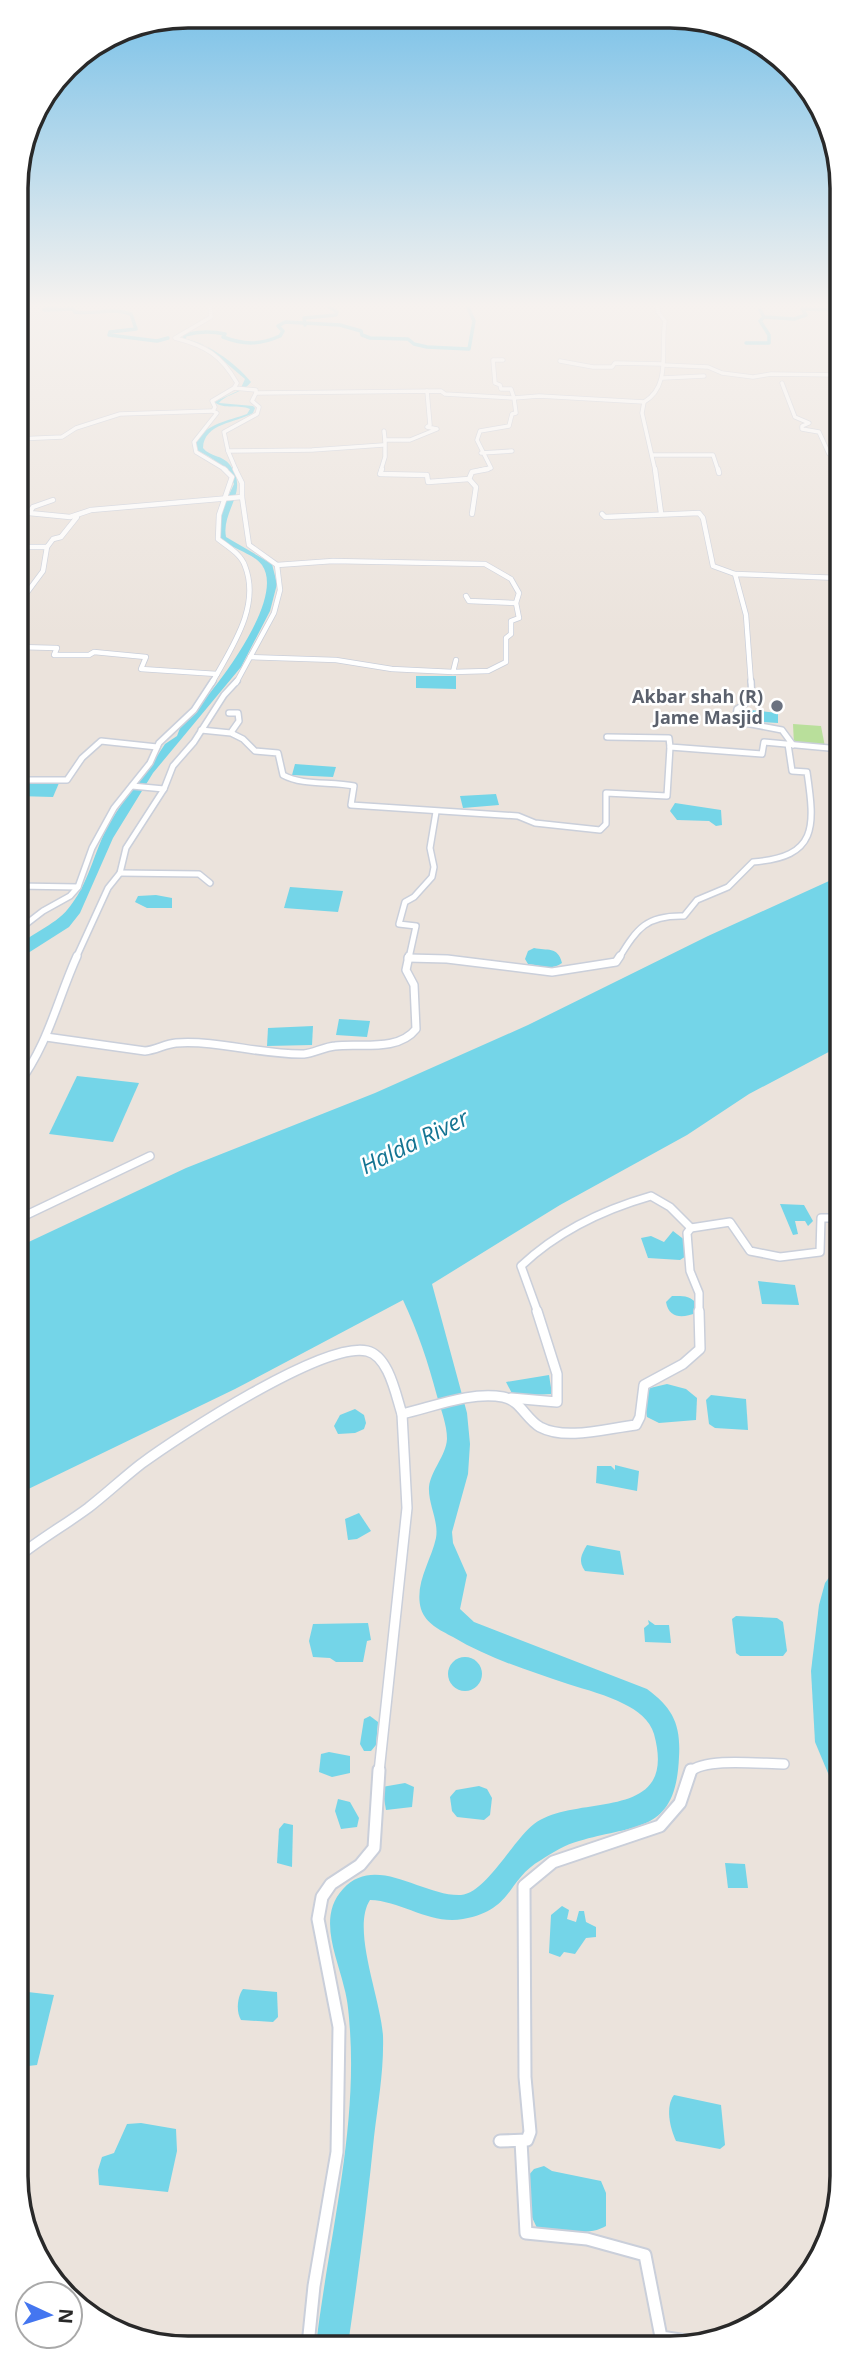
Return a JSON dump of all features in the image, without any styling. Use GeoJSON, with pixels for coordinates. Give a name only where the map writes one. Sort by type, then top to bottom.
{"type":"FeatureCollection","features":[{"type":"Feature","properties":{"kind":"street"},"geometry":{"type":"LineString","coordinates":[[28,439],[62,437],[76,428],[116,415]]}},
{"type":"Feature","properties":{"kind":"street"},"geometry":{"type":"LineString","coordinates":[[28,923],[70,896],[78,887],[92,848],[114,808],[150,763],[157,747],[172,728],[194,710],[237,636],[251,599],[245,565],[237,554],[218,539],[215,528],[219,510],[228,497],[232,478],[219,465],[196,452],[194,445],[199,432],[214,421],[216,415]]}},
{"type":"Feature","properties":{"kind":"street"},"geometry":{"type":"LineString","coordinates":[[250,657],[336,660],[392,669],[488,671],[506,662],[506,638],[510,634],[511,621],[519,618],[516,603],[519,593],[511,579],[485,564],[332,561],[277,565],[249,545],[239,497],[244,488],[240,473],[228,457],[224,432],[255,415]]}},
{"type":"Feature","properties":{"kind":"street"},"geometry":{"type":"LineString","coordinates":[[385,440],[410,440],[437,429],[427,428],[430,425],[429,415]]}},
{"type":"Feature","properties":{"kind":"street"},"geometry":{"type":"LineString","coordinates":[[469,479],[472,472],[491,468],[481,453],[477,440],[480,431],[509,426],[512,415]]}},
{"type":"Feature","properties":{"kind":"street"},"geometry":{"type":"LineString","coordinates":[[643,415],[653,455],[661,513]]}},
{"type":"Feature","properties":{"kind":"street"},"geometry":{"type":"LineString","coordinates":[[794,415],[809,424],[802,426],[802,429],[820,432],[830,451]]}},
{"type":"Feature","properties":{"kind":"street"},"geometry":{"type":"LineString","coordinates":[[384,431],[385,457],[380,474],[427,475],[428,482],[469,479]]}},
{"type":"Feature","properties":{"kind":"street"},"geometry":{"type":"LineString","coordinates":[[228,451],[312,450],[383,445]]}},
{"type":"Feature","properties":{"kind":"street"},"geometry":{"type":"LineString","coordinates":[[481,453],[512,451]]}},
{"type":"Feature","properties":{"kind":"street"},"geometry":{"type":"LineString","coordinates":[[653,455],[713,455],[719,473]]}},
{"type":"Feature","properties":{"kind":"street"},"geometry":{"type":"LineString","coordinates":[[469,479],[476,487],[472,514]]}},
{"type":"Feature","properties":{"kind":"street"},"geometry":{"type":"LineString","coordinates":[[53,500],[33,507],[29,513],[76,516],[85,515],[91,510],[239,497]]}},
{"type":"Feature","properties":{"kind":"street"},"geometry":{"type":"LineString","coordinates":[[602,514],[605,517],[699,513],[703,518],[713,566],[735,574],[830,578]]}},
{"type":"Feature","properties":{"kind":"street"},"geometry":{"type":"LineString","coordinates":[[28,594],[36,576],[43,571],[47,547],[53,538],[61,537],[76,516]]}},
{"type":"Feature","properties":{"kind":"street"},"geometry":{"type":"LineString","coordinates":[[28,547],[47,547]]}},
{"type":"Feature","properties":{"kind":"street"},"geometry":{"type":"LineString","coordinates":[[28,1073],[46,1037],[107,888],[120,873],[126,848],[164,789],[173,766],[224,695],[237,682],[274,613],[280,590],[277,565]]}},
{"type":"Feature","properties":{"kind":"street"},"geometry":{"type":"LineString","coordinates":[[408,958],[447,959],[552,972],[576,966],[616,962],[634,933],[655,916],[684,916],[691,902],[702,895],[726,889],[752,862],[777,861],[799,848],[808,839],[813,827],[813,807],[807,772],[792,771],[790,744],[782,730],[740,722],[736,716],[737,709],[752,699],[746,615],[735,574]]}},
{"type":"Feature","properties":{"kind":"street"},"geometry":{"type":"LineString","coordinates":[[466,596],[469,601],[516,603]]}},
{"type":"Feature","properties":{"kind":"street"},"geometry":{"type":"LineString","coordinates":[[28,647],[57,648],[54,655],[89,655],[94,652],[134,654],[146,657],[141,669],[217,674]]}},
{"type":"Feature","properties":{"kind":"street"},"geometry":{"type":"LineString","coordinates":[[453,672],[456,660]]}},
{"type":"Feature","properties":{"kind":"street"},"geometry":{"type":"LineString","coordinates":[[229,713],[237,713],[239,721],[232,732]]}},
{"type":"Feature","properties":{"kind":"street"},"geometry":{"type":"LineString","coordinates":[[201,730],[232,732],[244,739],[255,751],[278,752],[284,775],[292,780],[335,782],[354,786],[351,805],[518,816],[535,823],[602,830],[606,824],[606,793],[667,796],[670,747],[669,738],[607,737]]}},
{"type":"Feature","properties":{"kind":"street"},"geometry":{"type":"LineString","coordinates":[[28,779],[67,780],[82,758],[101,741],[157,747]]}},
{"type":"Feature","properties":{"kind":"street"},"geometry":{"type":"LineString","coordinates":[[670,747],[762,754],[764,742],[830,748]]}},
{"type":"Feature","properties":{"kind":"street"},"geometry":{"type":"LineString","coordinates":[[132,786],[164,789]]}},
{"type":"Feature","properties":{"kind":"street"},"geometry":{"type":"LineString","coordinates":[[46,1037],[151,1052],[181,1043],[206,1042],[305,1054],[327,1047],[389,1044],[412,1034],[416,1029],[414,985],[406,970],[416,926],[400,924],[405,902],[414,897],[432,877],[434,867],[430,848],[436,812]]}},
{"type":"Feature","properties":{"kind":"street"},"geometry":{"type":"LineString","coordinates":[[120,873],[199,874],[210,883]]}},
{"type":"Feature","properties":{"kind":"street"},"geometry":{"type":"LineString","coordinates":[[28,886],[78,887]]}},
{"type":"Feature","properties":{"kind":"street"},"geometry":{"type":"LineString","coordinates":[[28,1214],[150,1156]]}},
{"type":"Feature","properties":{"kind":"street"},"geometry":{"type":"LineString","coordinates":[[402,1415],[488,1397],[557,1402],[557,1371],[521,1266],[532,1254],[598,1214],[651,1196],[670,1207],[691,1228]]}},
{"type":"Feature","properties":{"kind":"street"},"geometry":{"type":"LineString","coordinates":[[508,1398],[546,1430],[562,1432],[636,1425],[640,1417],[644,1385],[683,1364],[700,1349],[699,1293],[689,1268],[687,1233],[691,1228],[730,1222],[735,1224],[748,1250],[759,1255],[786,1256],[820,1252],[821,1219],[830,1219]]}},
{"type":"Feature","properties":{"kind":"street"},"geometry":{"type":"LineString","coordinates":[[28,1549],[86,1510],[148,1459],[236,1404],[346,1349],[369,1351],[379,1359],[402,1415],[407,1508],[381,1734],[374,1848],[360,1865],[331,1884],[322,1896],[318,1919],[340,2027],[338,2138],[309,2336]]}},
{"type":"Feature","properties":{"kind":"street"},"geometry":{"type":"LineString","coordinates":[[500,2141],[527,2140],[530,2132],[525,2077],[524,1886],[553,1862],[660,1826],[680,1803],[690,1771],[695,1767],[728,1763],[784,1764]]}},
{"type":"Feature","properties":{"kind":"street"},"geometry":{"type":"LineString","coordinates":[[521,2141],[526,2233],[587,2239],[645,2255],[661,2336]]}},
{"type":"Feature","properties":{"kind":"green space"},"geometry":{"type":"Polygon","coordinates":[[[793,724],[821,726],[825,747],[794,745],[793,724]]]}},
{"type":"Feature","properties":{"kind":"water"},"geometry":{"type":"Polygon","coordinates":[[[248,415],[209,433],[203,448],[227,462],[235,475],[236,493],[227,518],[226,537],[272,564],[277,584],[270,611],[241,667],[153,773],[113,838],[80,913],[69,927],[28,953],[28,938],[59,918],[78,895],[112,819],[165,744],[177,736],[180,728],[224,675],[254,626],[264,602],[267,582],[262,565],[252,556],[228,544],[218,534],[221,512],[234,484],[219,464],[198,451],[196,442],[206,431],[225,421],[248,415]]]}},
{"type":"Feature","properties":{"kind":"water"},"geometry":{"type":"Polygon","coordinates":[[[416,676],[456,676],[456,689],[416,688],[416,676]]]}},
{"type":"Feature","properties":{"kind":"water"},"geometry":{"type":"Polygon","coordinates":[[[741,709],[778,713],[778,723],[742,721],[741,709]]]}},
{"type":"Feature","properties":{"kind":"water"},"geometry":{"type":"Polygon","coordinates":[[[295,764],[336,767],[333,777],[292,775],[295,764]]]}},
{"type":"Feature","properties":{"kind":"water"},"geometry":{"type":"Polygon","coordinates":[[[28,781],[59,783],[53,797],[28,796],[28,781]]]}},
{"type":"Feature","properties":{"kind":"water"},"geometry":{"type":"Polygon","coordinates":[[[496,794],[499,805],[463,808],[460,796],[496,794]]]}},
{"type":"Feature","properties":{"kind":"water"},"geometry":{"type":"Polygon","coordinates":[[[675,803],[721,810],[722,825],[716,826],[709,821],[677,820],[670,811],[675,803]]]}},
{"type":"Feature","properties":{"kind":"water","name":"Halda River"},"geometry":{"type":"Polygon","coordinates":[[[830,881],[830,1051],[749,1094],[687,1135],[560,1205],[432,1284],[467,1413],[470,1444],[468,1474],[452,1532],[453,1543],[467,1575],[460,1609],[474,1622],[647,1689],[656,1696],[669,1710],[677,1726],[679,1757],[676,1782],[670,1800],[650,1821],[564,1846],[530,1868],[501,1902],[480,1915],[463,1919],[439,1919],[393,1904],[370,1900],[365,1913],[365,1946],[381,2021],[383,2049],[365,2215],[349,2336],[317,2336],[340,2188],[351,2070],[347,2003],[331,1937],[331,1912],[335,1900],[343,1889],[356,1879],[370,1875],[400,1879],[446,1894],[461,1895],[470,1892],[490,1876],[534,1824],[574,1809],[620,1801],[638,1794],[652,1782],[658,1763],[654,1734],[646,1720],[629,1706],[480,1651],[438,1629],[423,1614],[419,1600],[420,1591],[437,1532],[429,1487],[444,1451],[447,1434],[426,1359],[403,1300],[235,1389],[28,1489],[28,1242],[186,1168],[375,1093],[528,1025],[708,936],[830,881]]]}},
{"type":"Feature","properties":{"kind":"water"},"geometry":{"type":"Polygon","coordinates":[[[290,887],[343,891],[338,912],[284,908],[290,887]]]}},
{"type":"Feature","properties":{"kind":"water"},"geometry":{"type":"Polygon","coordinates":[[[138,896],[172,898],[172,908],[147,908],[135,902],[138,896]]]}},
{"type":"Feature","properties":{"kind":"water"},"geometry":{"type":"Polygon","coordinates":[[[534,948],[555,952],[562,963],[550,967],[528,964],[525,959],[528,951],[534,948]]]}},
{"type":"Feature","properties":{"kind":"water"},"geometry":{"type":"Polygon","coordinates":[[[339,1019],[370,1021],[367,1037],[336,1035],[339,1019]]]}},
{"type":"Feature","properties":{"kind":"water"},"geometry":{"type":"Polygon","coordinates":[[[313,1026],[312,1045],[267,1046],[268,1028],[313,1026]]]}},
{"type":"Feature","properties":{"kind":"water"},"geometry":{"type":"Polygon","coordinates":[[[77,1076],[139,1083],[113,1142],[49,1134],[77,1076]]]}},
{"type":"Feature","properties":{"kind":"water"},"geometry":{"type":"Polygon","coordinates":[[[780,1204],[804,1205],[813,1221],[808,1226],[805,1221],[795,1221],[798,1234],[793,1235],[780,1204]]]}},
{"type":"Feature","properties":{"kind":"water"},"geometry":{"type":"Polygon","coordinates":[[[673,1231],[686,1241],[689,1254],[680,1260],[648,1258],[641,1238],[651,1236],[664,1242],[673,1231]]]}},
{"type":"Feature","properties":{"kind":"water"},"geometry":{"type":"Polygon","coordinates":[[[758,1281],[795,1285],[799,1305],[762,1304],[758,1281]]]}},
{"type":"Feature","properties":{"kind":"water"},"geometry":{"type":"Polygon","coordinates":[[[672,1296],[692,1299],[697,1304],[696,1313],[677,1316],[670,1312],[666,1302],[672,1296]]]}},
{"type":"Feature","properties":{"kind":"water"},"geometry":{"type":"Polygon","coordinates":[[[549,1375],[552,1394],[532,1395],[532,1400],[517,1403],[506,1382],[549,1375]]]}},
{"type":"Feature","properties":{"kind":"water"},"geometry":{"type":"Polygon","coordinates":[[[667,1384],[686,1389],[697,1398],[696,1420],[659,1423],[647,1417],[644,1400],[650,1388],[667,1384]]]}},
{"type":"Feature","properties":{"kind":"water"},"geometry":{"type":"Polygon","coordinates":[[[711,1395],[746,1399],[748,1430],[715,1428],[709,1424],[706,1400],[711,1395]]]}},
{"type":"Feature","properties":{"kind":"water"},"geometry":{"type":"Polygon","coordinates":[[[355,1409],[364,1415],[364,1429],[355,1433],[338,1434],[334,1426],[340,1415],[355,1409]]]}},
{"type":"Feature","properties":{"kind":"water"},"geometry":{"type":"Polygon","coordinates":[[[615,1465],[639,1471],[637,1491],[596,1483],[597,1466],[611,1466],[615,1470],[615,1465]]]}},
{"type":"Feature","properties":{"kind":"water"},"geometry":{"type":"Polygon","coordinates":[[[359,1513],[371,1531],[357,1539],[348,1540],[345,1519],[359,1513]]]}},
{"type":"Feature","properties":{"kind":"water"},"geometry":{"type":"Polygon","coordinates":[[[587,1545],[620,1551],[624,1575],[585,1571],[581,1558],[587,1545]]]}},
{"type":"Feature","properties":{"kind":"water"},"geometry":{"type":"Polygon","coordinates":[[[830,1576],[830,1778],[815,1742],[811,1671],[819,1605],[825,1583],[830,1576]]]}},
{"type":"Feature","properties":{"kind":"water"},"geometry":{"type":"Polygon","coordinates":[[[736,1616],[777,1618],[783,1622],[787,1651],[783,1656],[740,1656],[736,1653],[732,1619],[736,1616]]]}},
{"type":"Feature","properties":{"kind":"water"},"geometry":{"type":"Polygon","coordinates":[[[648,1620],[655,1625],[669,1625],[671,1643],[645,1642],[644,1628],[649,1624],[648,1620]]]}},
{"type":"Feature","properties":{"kind":"water"},"geometry":{"type":"Polygon","coordinates":[[[368,1623],[371,1640],[367,1641],[363,1662],[336,1662],[330,1658],[313,1657],[309,1641],[313,1624],[368,1623]]]}},
{"type":"Feature","properties":{"kind":"water"},"geometry":{"type":"Polygon","coordinates":[[[465,1657],[477,1662],[482,1674],[477,1686],[465,1691],[453,1686],[448,1674],[453,1662],[465,1657]]]}},
{"type":"Feature","properties":{"kind":"water"},"geometry":{"type":"Polygon","coordinates":[[[370,1716],[378,1722],[376,1745],[371,1751],[364,1751],[360,1744],[364,1719],[370,1716]]]}},
{"type":"Feature","properties":{"kind":"water"},"geometry":{"type":"Polygon","coordinates":[[[329,1752],[350,1756],[350,1773],[332,1777],[319,1772],[321,1754],[329,1752]]]}},
{"type":"Feature","properties":{"kind":"water"},"geometry":{"type":"Polygon","coordinates":[[[405,1783],[414,1787],[412,1807],[386,1810],[382,1787],[405,1783]]]}},
{"type":"Feature","properties":{"kind":"water"},"geometry":{"type":"Polygon","coordinates":[[[479,1786],[487,1789],[492,1798],[490,1815],[484,1820],[457,1817],[452,1811],[450,1797],[456,1790],[479,1786]]]}},
{"type":"Feature","properties":{"kind":"water"},"geometry":{"type":"Polygon","coordinates":[[[338,1799],[350,1802],[359,1818],[357,1827],[341,1829],[335,1811],[338,1799]]]}},
{"type":"Feature","properties":{"kind":"water"},"geometry":{"type":"Polygon","coordinates":[[[284,1823],[293,1825],[292,1867],[277,1863],[279,1829],[284,1823]]]}},
{"type":"Feature","properties":{"kind":"water"},"geometry":{"type":"Polygon","coordinates":[[[725,1863],[745,1864],[748,1888],[728,1888],[725,1863]]]}},
{"type":"Feature","properties":{"kind":"water"},"geometry":{"type":"Polygon","coordinates":[[[562,1906],[569,1910],[567,1919],[576,1922],[579,1911],[584,1911],[586,1922],[596,1927],[596,1937],[586,1938],[575,1954],[564,1952],[560,1957],[549,1953],[551,1915],[562,1906]]]}},
{"type":"Feature","properties":{"kind":"water"},"geometry":{"type":"Polygon","coordinates":[[[243,1989],[277,1992],[278,2017],[273,2022],[241,2020],[238,2005],[243,1989]]]}},
{"type":"Feature","properties":{"kind":"water"},"geometry":{"type":"Polygon","coordinates":[[[28,1992],[54,1995],[37,2065],[28,2066],[28,1992]]]}},
{"type":"Feature","properties":{"kind":"water"},"geometry":{"type":"Polygon","coordinates":[[[674,2095],[721,2105],[725,2145],[720,2149],[676,2141],[669,2111],[674,2095]]]}},
{"type":"Feature","properties":{"kind":"water"},"geometry":{"type":"Polygon","coordinates":[[[141,2123],[176,2129],[177,2151],[168,2192],[99,2185],[98,2170],[102,2157],[114,2153],[127,2124],[141,2123]]]}},
{"type":"Feature","properties":{"kind":"water"},"geometry":{"type":"Polygon","coordinates":[[[544,2166],[552,2171],[601,2181],[606,2193],[606,2226],[582,2232],[537,2228],[530,2213],[528,2176],[534,2169],[544,2166]]]}},
{"type":"Feature","properties":{"kind":"place","name":"Akbar shah (R) Jame Masjid"},"geometry":{"type":"Point","coordinates":[777,706]}}]}
